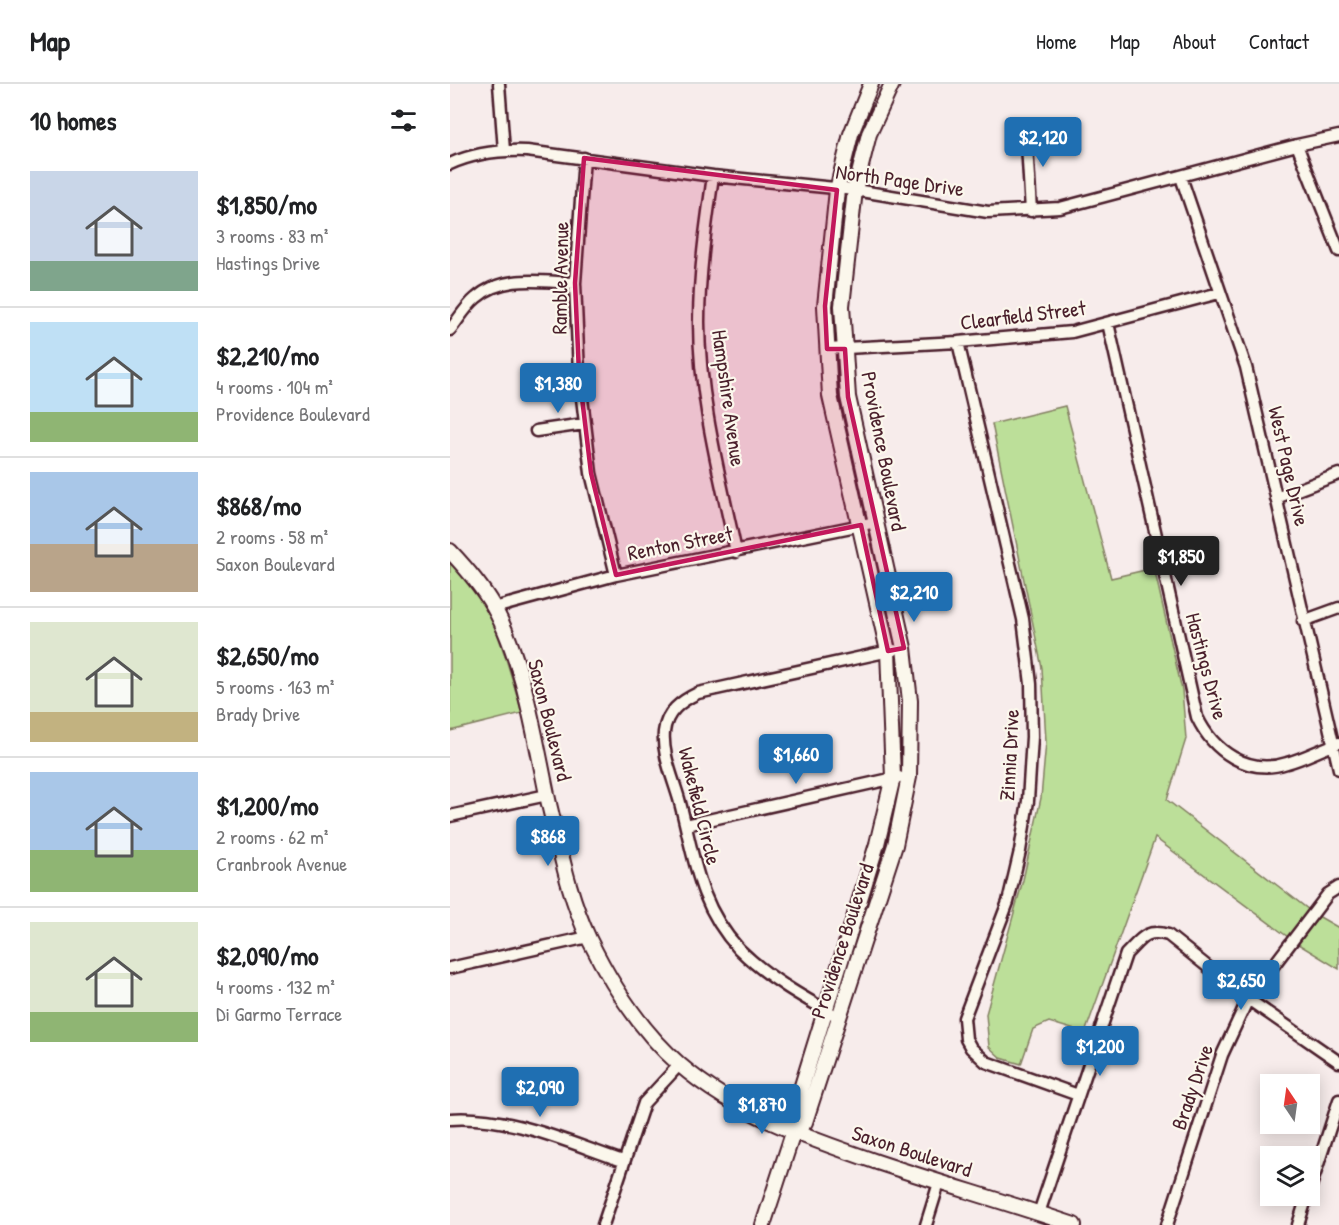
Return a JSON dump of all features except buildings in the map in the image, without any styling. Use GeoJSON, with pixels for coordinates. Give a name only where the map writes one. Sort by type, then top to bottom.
{"type":"FeatureCollection","features":[{"type":"Feature","properties":{"kind":"main road","name":"Providence Boulevard"},"geometry":{"type":"LineString","coordinates":[[763,1225],[793,1133],[792,1118],[877,844],[893,777],[888,651],[830,396],[825,306],[837,190],[851,134],[871,84]]}},
{"type":"Feature","properties":{"kind":"main road","name":"Providence Boulevard"},"geometry":{"type":"LineString","coordinates":[[793,1133],[805,1122],[840,1018],[895,845],[909,777],[910,701],[904,648],[848,397],[842,306],[855,190],[869,134],[892,84]]}},
{"type":"Feature","properties":{"kind":"main road","name":"Saxon Boulevard"},"geometry":{"type":"LineString","coordinates":[[450,551],[474,577],[494,608],[516,666],[562,861],[588,937],[602,964],[645,1027],[680,1064],[722,1095],[793,1133],[939,1183],[1074,1225]]}},
{"type":"Feature","properties":{"kind":"street"},"geometry":{"type":"LineString","coordinates":[[500,84],[504,151]]}},
{"type":"Feature","properties":{"kind":"street"},"geometry":{"type":"LineString","coordinates":[[1026,128],[1031,211]]}},
{"type":"Feature","properties":{"kind":"street","name":"North Page Drive"},"geometry":{"type":"LineString","coordinates":[[450,164],[462,158],[504,151],[584,158],[837,190],[855,190],[988,212],[1031,211],[1060,208],[1339,136]]}},
{"type":"Feature","properties":{"kind":"street"},"geometry":{"type":"LineString","coordinates":[[1297,145],[1339,251]]}},
{"type":"Feature","properties":{"kind":"street","name":"Ramble Avenue"},"geometry":{"type":"LineString","coordinates":[[584,158],[575,283],[584,424],[600,518],[616,575]]}},
{"type":"Feature","properties":{"kind":"street","name":"Hampshire Avenue"},"geometry":{"type":"LineString","coordinates":[[713,176],[701,262],[699,323],[708,418],[736,552]]}},
{"type":"Feature","properties":{"kind":"street","name":"West Page Drive"},"geometry":{"type":"LineString","coordinates":[[1181,177],[1246,367],[1303,621],[1336,744],[1339,769]]}},
{"type":"Feature","properties":{"kind":"street"},"geometry":{"type":"LineString","coordinates":[[450,330],[477,297],[500,283],[517,281],[575,283]]}},
{"type":"Feature","properties":{"kind":"street","name":"Clearfield Street"},"geometry":{"type":"LineString","coordinates":[[827,349],[958,342],[1072,332],[1220,293]]}},
{"type":"Feature","properties":{"kind":"street","name":"Hastings Drive"},"geometry":{"type":"LineString","coordinates":[[1108,323],[1172,615],[1197,717],[1204,732],[1228,756],[1253,765],[1286,764],[1336,744]]}},
{"type":"Feature","properties":{"kind":"street","name":"Zinnia Drive"},"geometry":{"type":"LineString","coordinates":[[958,342],[1023,620],[1031,684],[1032,736],[1028,801],[1020,851],[1008,902],[978,986],[968,1004],[964,1018],[966,1039],[986,1062],[1078,1095]]}},
{"type":"Feature","properties":{"kind":"street"},"geometry":{"type":"LineString","coordinates":[[536,431],[584,424]]}},
{"type":"Feature","properties":{"kind":"street"},"geometry":{"type":"LineString","coordinates":[[1276,498],[1339,474]]}},
{"type":"Feature","properties":{"kind":"street","name":"Renton Street"},"geometry":{"type":"LineString","coordinates":[[494,608],[616,575],[876,522]]}},
{"type":"Feature","properties":{"kind":"street"},"geometry":{"type":"LineString","coordinates":[[1303,621],[1339,608]]}},
{"type":"Feature","properties":{"kind":"street","name":"Wakefield Circle"},"geometry":{"type":"LineString","coordinates":[[840,1018],[771,977],[739,948],[720,923],[706,898],[693,865],[686,825],[664,745],[668,721],[681,702],[698,693],[904,648]]}},
{"type":"Feature","properties":{"kind":"street"},"geometry":{"type":"LineString","coordinates":[[686,825],[893,777],[909,777]]}},
{"type":"Feature","properties":{"kind":"street"},"geometry":{"type":"LineString","coordinates":[[450,816],[547,795]]}},
{"type":"Feature","properties":{"kind":"street","name":"Brady Drive"},"geometry":{"type":"LineString","coordinates":[[1167,1225],[1222,1055],[1248,999],[1328,894],[1339,887]]}},
{"type":"Feature","properties":{"kind":"street"},"geometry":{"type":"LineString","coordinates":[[1039,1213],[1126,954],[1143,937],[1154,932],[1168,935],[1248,999],[1339,1062]]}},
{"type":"Feature","properties":{"kind":"street"},"geometry":{"type":"LineString","coordinates":[[450,968],[588,937]]}},
{"type":"Feature","properties":{"kind":"street"},"geometry":{"type":"LineString","coordinates":[[603,1225],[644,1103],[680,1064]]}},
{"type":"Feature","properties":{"kind":"street"},"geometry":{"type":"LineString","coordinates":[[1320,1158],[1339,1100]]}},
{"type":"Feature","properties":{"kind":"street"},"geometry":{"type":"LineString","coordinates":[[450,1119],[491,1119],[523,1127],[623,1161]]}},
{"type":"Feature","properties":{"kind":"street"},"geometry":{"type":"LineString","coordinates":[[926,1225],[939,1183]]}},
{"type":"Feature","properties":{"kind":"street"},"geometry":{"type":"LineString","coordinates":[[1298,1225],[1304,1206]]}},
{"type":"Feature","properties":{"kind":"highlighted area"},"geometry":{"type":"Polygon","coordinates":[[[584,158],[837,190],[825,306],[827,349],[845,349],[848,397],[904,648],[888,651],[861,525],[616,575],[591,473],[579,373],[575,283],[584,158]]]}},
{"type":"Feature","properties":{"kind":"green space"},"geometry":{"type":"Polygon","coordinates":[[[1065,406],[1111,578],[1154,568],[1182,690],[1186,739],[1167,800],[1309,910],[1288,937],[1155,838],[1085,1033],[1049,1022],[1033,1029],[1021,1064],[1001,1058],[989,1047],[986,1014],[1023,880],[1041,798],[1046,742],[1042,668],[992,424],[1065,406]]]}},
{"type":"Feature","properties":{"kind":"green space"},"geometry":{"type":"Polygon","coordinates":[[[450,558],[465,574],[487,611],[504,651],[522,713],[450,731],[450,558]]]}},
{"type":"Feature","properties":{"kind":"green space"},"geometry":{"type":"Polygon","coordinates":[[[1318,916],[1339,928],[1339,969],[1298,944],[1318,916]]]}}]}
